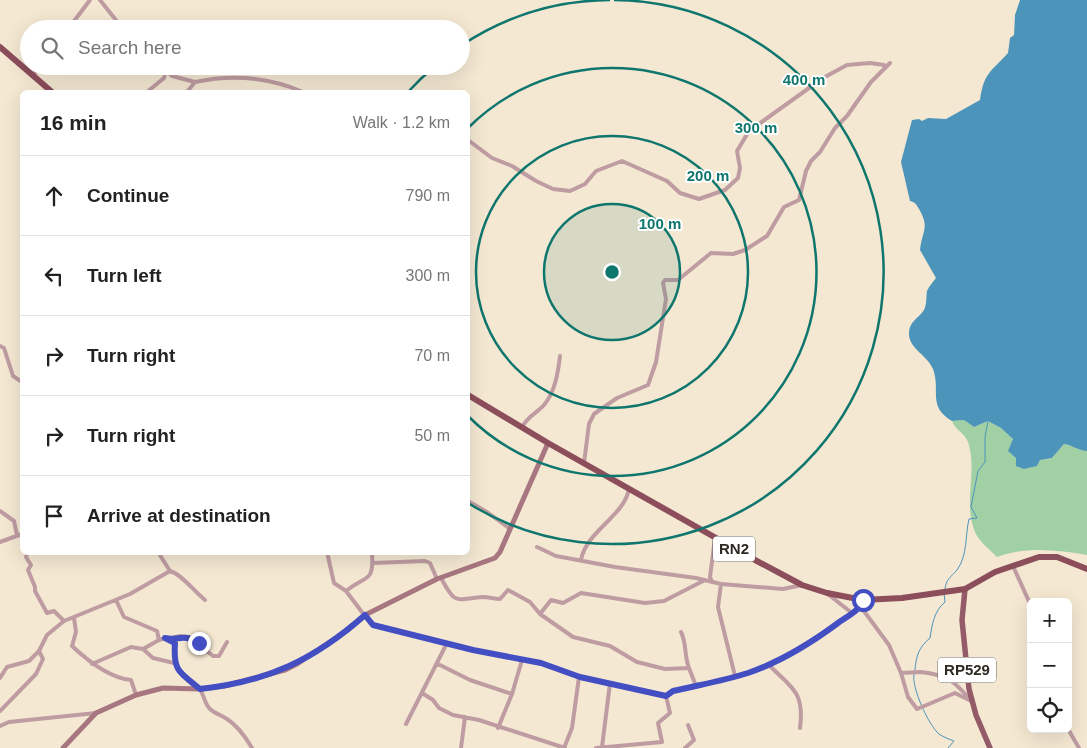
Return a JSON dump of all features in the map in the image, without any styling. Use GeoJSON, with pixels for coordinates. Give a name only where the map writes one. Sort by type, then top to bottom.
{"type":"FeatureCollection","features":[{"type":"Feature","properties":{"kind":"highway"},"geometry":{"type":"LineString","coordinates":[[0,48],[20,65]]}},
{"type":"Feature","properties":{"kind":"highway"},"geometry":{"type":"LineString","coordinates":[[33,76],[50,90]]}},
{"type":"Feature","properties":{"kind":"highway","name":"RN2"},"geometry":{"type":"LineString","coordinates":[[470,396],[548,444],[802,585],[855,599],[861,603],[965,589],[982,577],[1019,562],[1039,557],[1057,557],[1087,569]]}},
{"type":"Feature","properties":{"kind":"main road"},"geometry":{"type":"LineString","coordinates":[[62,748],[96,713],[136,695],[163,688],[200,689],[224,686],[291,667],[348,630],[365,615],[439,579],[495,558],[548,444]]}},
{"type":"Feature","properties":{"kind":"main road","name":"RP529"},"geometry":{"type":"LineString","coordinates":[[965,589],[962,620],[971,701],[990,748]]}},
{"type":"Feature","properties":{"kind":"street"},"geometry":{"type":"LineString","coordinates":[[75,20],[90,0]]}},
{"type":"Feature","properties":{"kind":"street"},"geometry":{"type":"LineString","coordinates":[[100,0],[116,20]]}},
{"type":"Feature","properties":{"kind":"street"},"geometry":{"type":"LineString","coordinates":[[470,142],[492,158],[512,166],[536,182],[553,189],[570,191],[585,184],[596,171],[622,161],[667,181],[680,193],[699,199],[724,190],[738,178],[740,168],[737,151],[749,131],[823,78],[847,65],[870,63],[884,65]]}},
{"type":"Feature","properties":{"kind":"street"},"geometry":{"type":"LineString","coordinates":[[584,463],[589,424],[594,414],[617,398],[648,384],[656,362],[666,299],[663,282],[665,280],[678,280],[711,253],[733,254],[745,250],[767,236],[784,207],[799,200],[806,171],[835,128],[848,116],[871,82],[890,63]]}},
{"type":"Feature","properties":{"kind":"street"},"geometry":{"type":"LineString","coordinates":[[149,90],[164,78],[165,75]]}},
{"type":"Feature","properties":{"kind":"street"},"geometry":{"type":"LineString","coordinates":[[171,75],[195,82],[236,76],[275,83],[297,90]]}},
{"type":"Feature","properties":{"kind":"street"},"geometry":{"type":"LineString","coordinates":[[189,90],[195,82]]}},
{"type":"Feature","properties":{"kind":"street"},"geometry":{"type":"LineString","coordinates":[[0,346],[4,348],[13,376],[20,381]]}},
{"type":"Feature","properties":{"kind":"street"},"geometry":{"type":"LineString","coordinates":[[522,427],[528,417],[544,405],[556,382],[560,356]]}},
{"type":"Feature","properties":{"kind":"street"},"geometry":{"type":"LineString","coordinates":[[581,560],[582,551],[596,532],[618,509],[629,490],[628,488]]}},
{"type":"Feature","properties":{"kind":"street"},"geometry":{"type":"LineString","coordinates":[[470,502],[510,529]]}},
{"type":"Feature","properties":{"kind":"street"},"geometry":{"type":"LineString","coordinates":[[0,511],[14,521],[20,534],[0,542]]}},
{"type":"Feature","properties":{"kind":"street"},"geometry":{"type":"LineString","coordinates":[[712,582],[710,577],[716,538]]}},
{"type":"Feature","properties":{"kind":"street"},"geometry":{"type":"LineString","coordinates":[[537,547],[551,554],[615,567],[721,584],[783,589],[802,585]]}},
{"type":"Feature","properties":{"kind":"street"},"geometry":{"type":"LineString","coordinates":[[27,555],[26,557],[31,565],[28,570],[35,588],[34,592],[48,613],[54,611],[64,620]]}},
{"type":"Feature","properties":{"kind":"street"},"geometry":{"type":"LineString","coordinates":[[160,555],[170,571],[179,574],[190,588],[205,600]]}},
{"type":"Feature","properties":{"kind":"street"},"geometry":{"type":"LineString","coordinates":[[327,555],[329,570],[334,582],[346,591],[371,624],[447,643],[541,663],[580,677],[666,696],[673,691],[735,676],[768,664],[819,637],[852,613],[861,603],[889,645],[913,707],[920,709],[955,693]]}},
{"type":"Feature","properties":{"kind":"street"},"geometry":{"type":"LineString","coordinates":[[346,591],[371,576],[372,555]]}},
{"type":"Feature","properties":{"kind":"street"},"geometry":{"type":"LineString","coordinates":[[373,563],[425,561],[430,563],[450,596],[458,599],[500,598],[508,590],[530,602],[540,614],[572,636],[610,646],[637,662],[665,669],[689,668]]}},
{"type":"Feature","properties":{"kind":"street"},"geometry":{"type":"LineString","coordinates":[[1013,566],[1027,598]]}},
{"type":"Feature","properties":{"kind":"street"},"geometry":{"type":"LineString","coordinates":[[0,678],[7,667],[28,661],[39,651],[47,634],[64,620],[74,618],[116,600],[170,571]]}},
{"type":"Feature","properties":{"kind":"street"},"geometry":{"type":"LineString","coordinates":[[540,614],[551,600],[563,603],[581,593],[645,604],[664,602],[705,580]]}},
{"type":"Feature","properties":{"kind":"street"},"geometry":{"type":"LineString","coordinates":[[721,584],[718,607],[735,676]]}},
{"type":"Feature","properties":{"kind":"street"},"geometry":{"type":"LineString","coordinates":[[827,593],[852,613]]}},
{"type":"Feature","properties":{"kind":"street"},"geometry":{"type":"LineString","coordinates":[[116,600],[121,614],[133,623],[157,630],[159,640]]}},
{"type":"Feature","properties":{"kind":"street"},"geometry":{"type":"LineString","coordinates":[[74,618],[76,632],[72,646],[92,664],[123,680],[130,680],[136,695]]}},
{"type":"Feature","properties":{"kind":"street"},"geometry":{"type":"LineString","coordinates":[[681,632],[685,641],[686,660],[696,686]]}},
{"type":"Feature","properties":{"kind":"street"},"geometry":{"type":"LineString","coordinates":[[142,649],[159,640],[165,638],[172,640],[180,636],[189,637],[214,656],[219,656],[227,642]]}},
{"type":"Feature","properties":{"kind":"street"},"geometry":{"type":"LineString","coordinates":[[165,638],[175,643],[174,663],[183,676],[200,689],[206,705],[240,730],[252,748]]}},
{"type":"Feature","properties":{"kind":"street"},"geometry":{"type":"LineString","coordinates":[[406,724],[447,643]]}},
{"type":"Feature","properties":{"kind":"street"},"geometry":{"type":"LineString","coordinates":[[92,664],[130,647],[142,649],[153,658],[174,663]]}},
{"type":"Feature","properties":{"kind":"street"},"geometry":{"type":"LineString","coordinates":[[0,711],[41,667],[43,659],[39,651]]}},
{"type":"Feature","properties":{"kind":"street"},"geometry":{"type":"LineString","coordinates":[[498,728],[512,694],[522,660]]}},
{"type":"Feature","properties":{"kind":"street"},"geometry":{"type":"LineString","coordinates":[[438,664],[470,680],[512,694]]}},
{"type":"Feature","properties":{"kind":"street"},"geometry":{"type":"LineString","coordinates":[[768,664],[779,676],[790,682],[795,691],[799,701],[800,728]]}},
{"type":"Feature","properties":{"kind":"street"},"geometry":{"type":"LineString","coordinates":[[901,673],[921,672],[949,678],[957,684],[971,701]]}},
{"type":"Feature","properties":{"kind":"street"},"geometry":{"type":"LineString","coordinates":[[422,693],[433,700],[439,708],[464,718],[550,746],[565,748],[572,728],[580,677]]}},
{"type":"Feature","properties":{"kind":"street"},"geometry":{"type":"LineString","coordinates":[[602,747],[610,683]]}},
{"type":"Feature","properties":{"kind":"street"},"geometry":{"type":"LineString","coordinates":[[955,693],[957,684]]}},
{"type":"Feature","properties":{"kind":"street"},"geometry":{"type":"LineString","coordinates":[[955,693],[971,701]]}},
{"type":"Feature","properties":{"kind":"street"},"geometry":{"type":"LineString","coordinates":[[659,748],[659,742],[662,742],[658,724],[670,713],[666,696]]}},
{"type":"Feature","properties":{"kind":"street"},"geometry":{"type":"LineString","coordinates":[[0,726],[9,722],[96,713]]}},
{"type":"Feature","properties":{"kind":"street"},"geometry":{"type":"LineString","coordinates":[[461,748],[464,718]]}},
{"type":"Feature","properties":{"kind":"street"},"geometry":{"type":"LineString","coordinates":[[685,748],[694,740],[688,725]]}},
{"type":"Feature","properties":{"kind":"street"},"geometry":{"type":"LineString","coordinates":[[1070,733],[1079,748]]}},
{"type":"Feature","properties":{"kind":"street"},"geometry":{"type":"LineString","coordinates":[[596,748],[659,742]]}},
{"type":"Feature","properties":{"kind":"green space"},"geometry":{"type":"Polygon","coordinates":[[[964,420],[974,427],[988,421],[1005,431],[1013,440],[1018,458],[1024,469],[1037,466],[1040,460],[1052,458],[1064,444],[1087,451],[1087,555],[1030,550],[997,557],[983,543],[976,534],[970,512],[971,453],[965,436],[955,427],[952,421],[964,420]]]}},
{"type":"Feature","properties":{"kind":"water"},"geometry":{"type":"Polygon","coordinates":[[[1020,0],[1087,0],[1087,451],[1064,444],[1052,458],[1040,460],[1037,466],[1024,469],[1016,466],[1016,458],[1008,451],[1013,439],[1001,428],[988,421],[974,427],[964,420],[952,421],[944,415],[937,404],[935,377],[931,364],[910,340],[910,327],[924,310],[927,291],[936,278],[920,250],[925,225],[916,205],[910,201],[901,162],[912,120],[919,119],[922,121],[928,118],[946,119],[980,100],[986,78],[1008,53],[1010,38],[1014,35],[1015,15],[1020,0]]]}},
{"type":"Feature","properties":{"kind":"waterway"},"geometry":{"type":"LineString","coordinates":[[945,589],[948,580],[961,564],[966,545],[969,519],[977,518],[971,507],[978,471],[985,462],[985,437],[988,421]]}},
{"type":"Feature","properties":{"kind":"waterway"},"geometry":{"type":"LineString","coordinates":[[915,670],[919,652],[930,638],[936,614],[945,602],[944,593]]}},
{"type":"Feature","properties":{"kind":"waterway"},"geometry":{"type":"LineString","coordinates":[[914,674],[915,688],[930,723],[939,734],[954,741],[948,748]]}},
{"type":"Feature","properties":{"kind":"route"},"geometry":{"type":"LineString","coordinates":[[199,643],[189,637],[180,636],[172,640],[165,638],[175,643],[174,663],[183,676],[200,689],[224,686],[273,674],[297,664],[348,630],[365,615],[373,625],[386,626],[473,650],[541,663],[580,677],[666,696],[673,691],[748,673],[792,653],[819,637],[852,613],[862,604],[863,600]]}}]}
